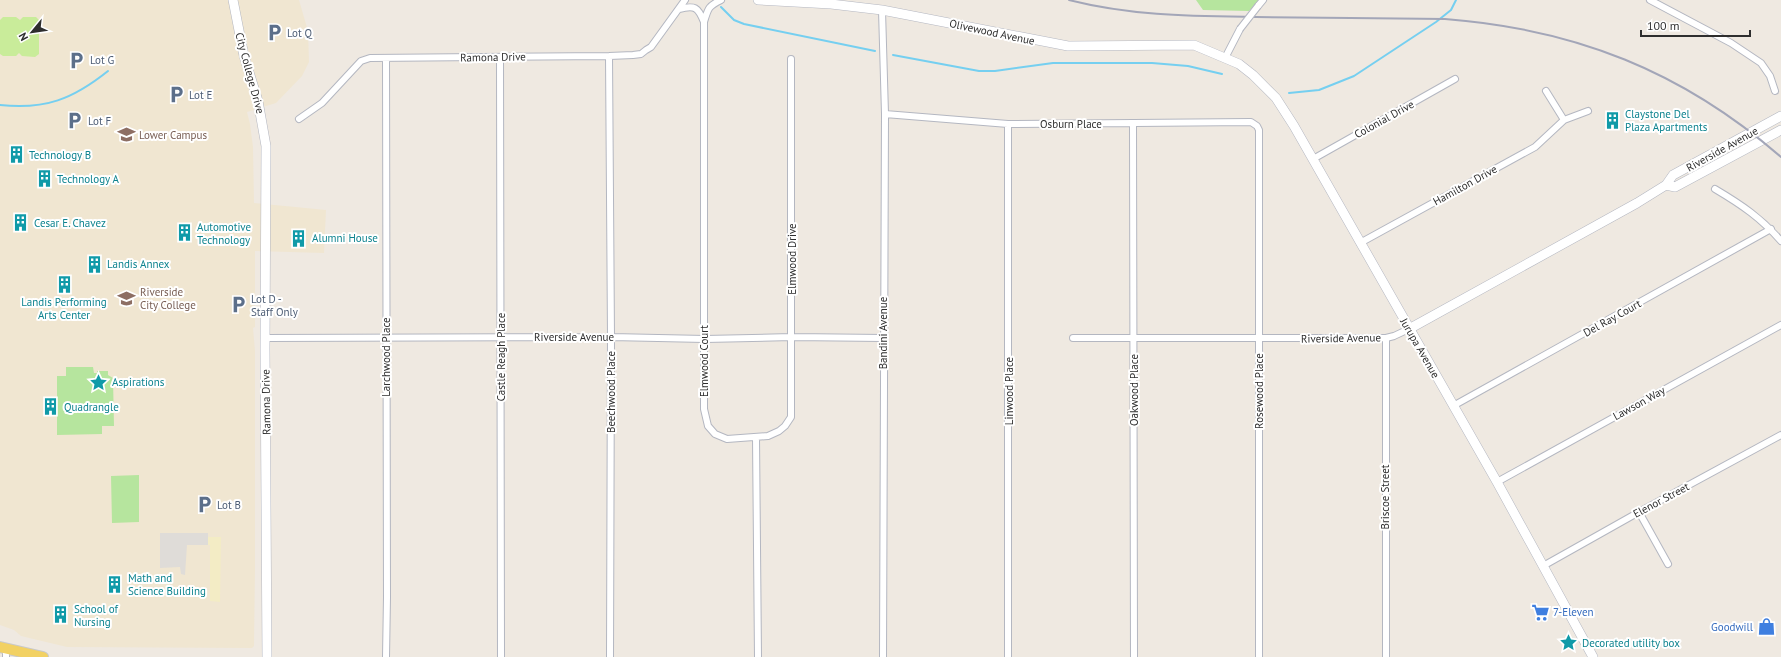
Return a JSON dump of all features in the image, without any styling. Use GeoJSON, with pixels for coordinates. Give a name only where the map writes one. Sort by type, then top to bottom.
{"type":"FeatureCollection","features":[{"type":"Feature","properties":{"kind":"main road"},"geometry":{"type":"LineString","coordinates":[[4,651],[43,657]]}},
{"type":"Feature","properties":{"kind":"street","name":"City College Drive"},"geometry":{"type":"LineString","coordinates":[[233,0],[244,56],[258,101],[266,146]]}},
{"type":"Feature","properties":{"kind":"street","name":"Ramona Drive"},"geometry":{"type":"LineString","coordinates":[[299,119],[322,103],[361,61],[370,58],[609,56],[641,54],[650,47],[685,0]]}},
{"type":"Feature","properties":{"kind":"street"},"geometry":{"type":"LineString","coordinates":[[704,22],[708,9],[712,4],[721,0]]}},
{"type":"Feature","properties":{"kind":"street","name":"Olivewood Avenue"},"geometry":{"type":"LineString","coordinates":[[758,0],[831,4],[882,10],[1068,46],[1194,45],[1225,58]]}},
{"type":"Feature","properties":{"kind":"street"},"geometry":{"type":"LineString","coordinates":[[1225,58],[1240,29],[1263,0]]}},
{"type":"Feature","properties":{"kind":"street"},"geometry":{"type":"LineString","coordinates":[[1652,0],[1730,43],[1761,63],[1770,76],[1775,91]]}},
{"type":"Feature","properties":{"kind":"street"},"geometry":{"type":"LineString","coordinates":[[679,9],[689,6],[694,7],[698,10],[704,22]]}},
{"type":"Feature","properties":{"kind":"street","name":"Bandini Avenue"},"geometry":{"type":"LineString","coordinates":[[882,10],[885,114],[883,657]]}},
{"type":"Feature","properties":{"kind":"street","name":"Elmwood Court"},"geometry":{"type":"LineString","coordinates":[[704,22],[704,409],[708,426],[715,434],[727,439],[756,437]]}},
{"type":"Feature","properties":{"kind":"street","name":"Beechwood Place"},"geometry":{"type":"LineString","coordinates":[[609,56],[611,337],[610,657]]}},
{"type":"Feature","properties":{"kind":"street","name":"Castle Reagh Place"},"geometry":{"type":"LineString","coordinates":[[500,57],[502,338],[501,657]]}},
{"type":"Feature","properties":{"kind":"street","name":"Larchwood Place"},"geometry":{"type":"LineString","coordinates":[[386,58],[388,597],[386,657]]}},
{"type":"Feature","properties":{"kind":"street","name":"Jurupa Avenue"},"geometry":{"type":"LineString","coordinates":[[1225,58],[1239,64],[1254,75],[1276,98],[1313,159],[1497,482],[1593,657]]}},
{"type":"Feature","properties":{"kind":"street","name":"Elmwood Drive"},"geometry":{"type":"LineString","coordinates":[[756,437],[768,436],[779,431],[791,417],[791,59]]}},
{"type":"Feature","properties":{"kind":"street","name":"Colonial Drive"},"geometry":{"type":"LineString","coordinates":[[1313,159],[1455,79]]}},
{"type":"Feature","properties":{"kind":"street"},"geometry":{"type":"LineString","coordinates":[[1546,91],[1564,120]]}},
{"type":"Feature","properties":{"kind":"street","name":"Hamilton Drive"},"geometry":{"type":"LineString","coordinates":[[1360,243],[1535,147],[1564,120],[1588,111]]}},
{"type":"Feature","properties":{"kind":"street","name":"Osburn Place"},"geometry":{"type":"LineString","coordinates":[[885,114],[1008,124],[1251,122],[1257,126]]}},
{"type":"Feature","properties":{"kind":"street","name":"Riverside Avenue"},"geometry":{"type":"LineString","coordinates":[[1073,338],[1386,338],[1394,336],[1666,185],[1674,175],[1781,116]]}},
{"type":"Feature","properties":{"kind":"street","name":"Linwood Place"},"geometry":{"type":"LineString","coordinates":[[1008,124],[1008,657]]}},
{"type":"Feature","properties":{"kind":"street","name":"Oakwood Place"},"geometry":{"type":"LineString","coordinates":[[1134,124],[1134,657]]}},
{"type":"Feature","properties":{"kind":"street","name":"Rosewood Place"},"geometry":{"type":"LineString","coordinates":[[1257,126],[1259,338],[1258,657]]}},
{"type":"Feature","properties":{"kind":"street","name":"Riverside Avenue"},"geometry":{"type":"LineString","coordinates":[[1666,185],[1675,187],[1781,130]]}},
{"type":"Feature","properties":{"kind":"street","name":"Ramona Drive"},"geometry":{"type":"LineString","coordinates":[[266,146],[265,338],[267,657]]}},
{"type":"Feature","properties":{"kind":"street"},"geometry":{"type":"LineString","coordinates":[[1715,190],[1747,208],[1771,229],[1781,241]]}},
{"type":"Feature","properties":{"kind":"street","name":"Del Ray Court"},"geometry":{"type":"LineString","coordinates":[[1453,406],[1771,229]]}},
{"type":"Feature","properties":{"kind":"street","name":"Lawson Way"},"geometry":{"type":"LineString","coordinates":[[1497,482],[1781,325]]}},
{"type":"Feature","properties":{"kind":"street","name":"Riverside Avenue"},"geometry":{"type":"LineString","coordinates":[[265,338],[883,338]]}},
{"type":"Feature","properties":{"kind":"street","name":"Briscoe Street"},"geometry":{"type":"LineString","coordinates":[[1386,338],[1386,657]]}},
{"type":"Feature","properties":{"kind":"street","name":"Elenor Street"},"geometry":{"type":"LineString","coordinates":[[1543,566],[1781,435]]}},
{"type":"Feature","properties":{"kind":"street"},"geometry":{"type":"LineString","coordinates":[[756,437],[758,657]]}},
{"type":"Feature","properties":{"kind":"street"},"geometry":{"type":"LineString","coordinates":[[1639,512],[1668,564]]}},
{"type":"Feature","properties":{"kind":"shaded area","name":"Riverside City College"},"geometry":{"type":"Polygon","coordinates":[[[0,0],[299,0],[308,31],[309,62],[302,76],[276,103],[247,112],[253,147],[254,203],[326,210],[324,253],[255,251],[255,327],[253,328],[255,351],[255,569],[254,646],[252,648],[67,647],[21,636],[14,630],[0,625],[0,0]]]}},
{"type":"Feature","properties":{"kind":"shaded area"},"geometry":{"type":"Polygon","coordinates":[[[160,533],[208,533],[208,545],[187,545],[185,575],[181,574],[180,567],[160,568],[160,533]]]}},
{"type":"Feature","properties":{"kind":"green space"},"geometry":{"type":"Polygon","coordinates":[[[1196,0],[1259,0],[1249,11],[1203,10],[1196,0]]]}},
{"type":"Feature","properties":{"kind":"green space"},"geometry":{"type":"Polygon","coordinates":[[[3,17],[16,17],[20,20],[23,17],[36,17],[39,20],[39,54],[35,57],[22,56],[19,53],[16,56],[3,56],[0,54],[0,20],[3,17]]]}},
{"type":"Feature","properties":{"kind":"green space"},"geometry":{"type":"Polygon","coordinates":[[[66,367],[93,367],[94,373],[97,373],[97,371],[108,371],[108,375],[113,378],[114,426],[102,426],[102,434],[57,435],[57,376],[66,376],[66,367]]]}},
{"type":"Feature","properties":{"kind":"green space"},"geometry":{"type":"Polygon","coordinates":[[[139,475],[139,522],[112,523],[111,476],[139,475]]]}},
{"type":"Feature","properties":{"kind":"sand"},"geometry":{"type":"Polygon","coordinates":[[[208,537],[221,537],[220,602],[210,601],[210,545],[208,545],[208,537]]]}},
{"type":"Feature","properties":{"kind":"waterway"},"geometry":{"type":"LineString","coordinates":[[1289,93],[1319,90],[1354,76],[1436,22],[1451,10],[1456,0]]}},
{"type":"Feature","properties":{"kind":"waterway"},"geometry":{"type":"LineString","coordinates":[[721,7],[734,20],[744,24],[875,51]]}},
{"type":"Feature","properties":{"kind":"waterway"},"geometry":{"type":"LineString","coordinates":[[893,55],[979,71],[995,71],[1053,63],[1152,63],[1188,66],[1222,74]]}},
{"type":"Feature","properties":{"kind":"waterway"},"geometry":{"type":"LineString","coordinates":[[0,105],[31,106],[58,100],[83,89],[108,71]]}},
{"type":"Feature","properties":{"kind":"railway"},"geometry":{"type":"LineString","coordinates":[[1069,0],[1116,9],[1162,14],[1232,17],[1445,19],[1493,24],[1538,33],[1582,44],[1625,60],[1665,78],[1705,101],[1743,127],[1781,157]]}},
{"type":"Feature","properties":{"kind":"place","name":"Lot Q"},"geometry":{"type":"Point","coordinates":[274,33]}},
{"type":"Feature","properties":{"kind":"place","name":"Lot G"},"geometry":{"type":"Point","coordinates":[77,60]}},
{"type":"Feature","properties":{"kind":"place","name":"Lot E"},"geometry":{"type":"Point","coordinates":[176,95]}},
{"type":"Feature","properties":{"kind":"place","name":"Claystone Del Plaza Apartments"},"geometry":{"type":"Point","coordinates":[1612,120]}},
{"type":"Feature","properties":{"kind":"place","name":"Lot F"},"geometry":{"type":"Point","coordinates":[75,121]}},
{"type":"Feature","properties":{"kind":"place","name":"Lower Campus"},"geometry":{"type":"Point","coordinates":[126,135]}},
{"type":"Feature","properties":{"kind":"place","name":"Technology B"},"geometry":{"type":"Point","coordinates":[16,155]}},
{"type":"Feature","properties":{"kind":"place","name":"Technology A"},"geometry":{"type":"Point","coordinates":[44,179]}},
{"type":"Feature","properties":{"kind":"place","name":"Cesar E. Chavez"},"geometry":{"type":"Point","coordinates":[21,223]}},
{"type":"Feature","properties":{"kind":"place","name":"Automotive Technology"},"geometry":{"type":"Point","coordinates":[184,233]}},
{"type":"Feature","properties":{"kind":"place","name":"Alumni House"},"geometry":{"type":"Point","coordinates":[299,238]}},
{"type":"Feature","properties":{"kind":"place","name":"Landis Annex"},"geometry":{"type":"Point","coordinates":[94,264]}},
{"type":"Feature","properties":{"kind":"place","name":"Landis Performing Arts Center"},"geometry":{"type":"Point","coordinates":[64,284]}},
{"type":"Feature","properties":{"kind":"place","name":"Riverside City College"},"geometry":{"type":"Point","coordinates":[127,298]}},
{"type":"Feature","properties":{"kind":"place","name":"Lot D - Staff Only"},"geometry":{"type":"Point","coordinates":[238,305]}},
{"type":"Feature","properties":{"kind":"place","name":"Aspirations"},"geometry":{"type":"Point","coordinates":[99,382]}},
{"type":"Feature","properties":{"kind":"place","name":"Quadrangle"},"geometry":{"type":"Point","coordinates":[51,407]}},
{"type":"Feature","properties":{"kind":"place","name":"Lot B"},"geometry":{"type":"Point","coordinates":[204,505]}},
{"type":"Feature","properties":{"kind":"place","name":"Math and Science Building"},"geometry":{"type":"Point","coordinates":[115,584]}},
{"type":"Feature","properties":{"kind":"place","name":"7-Eleven"},"geometry":{"type":"Point","coordinates":[1540,612]}},
{"type":"Feature","properties":{"kind":"place","name":"School of Nursing"},"geometry":{"type":"Point","coordinates":[61,615]}},
{"type":"Feature","properties":{"kind":"place","name":"Goodwill"},"geometry":{"type":"Point","coordinates":[1766,627]}},
{"type":"Feature","properties":{"kind":"place","name":"Decorated utility box"},"geometry":{"type":"Point","coordinates":[1569,643]}}]}
